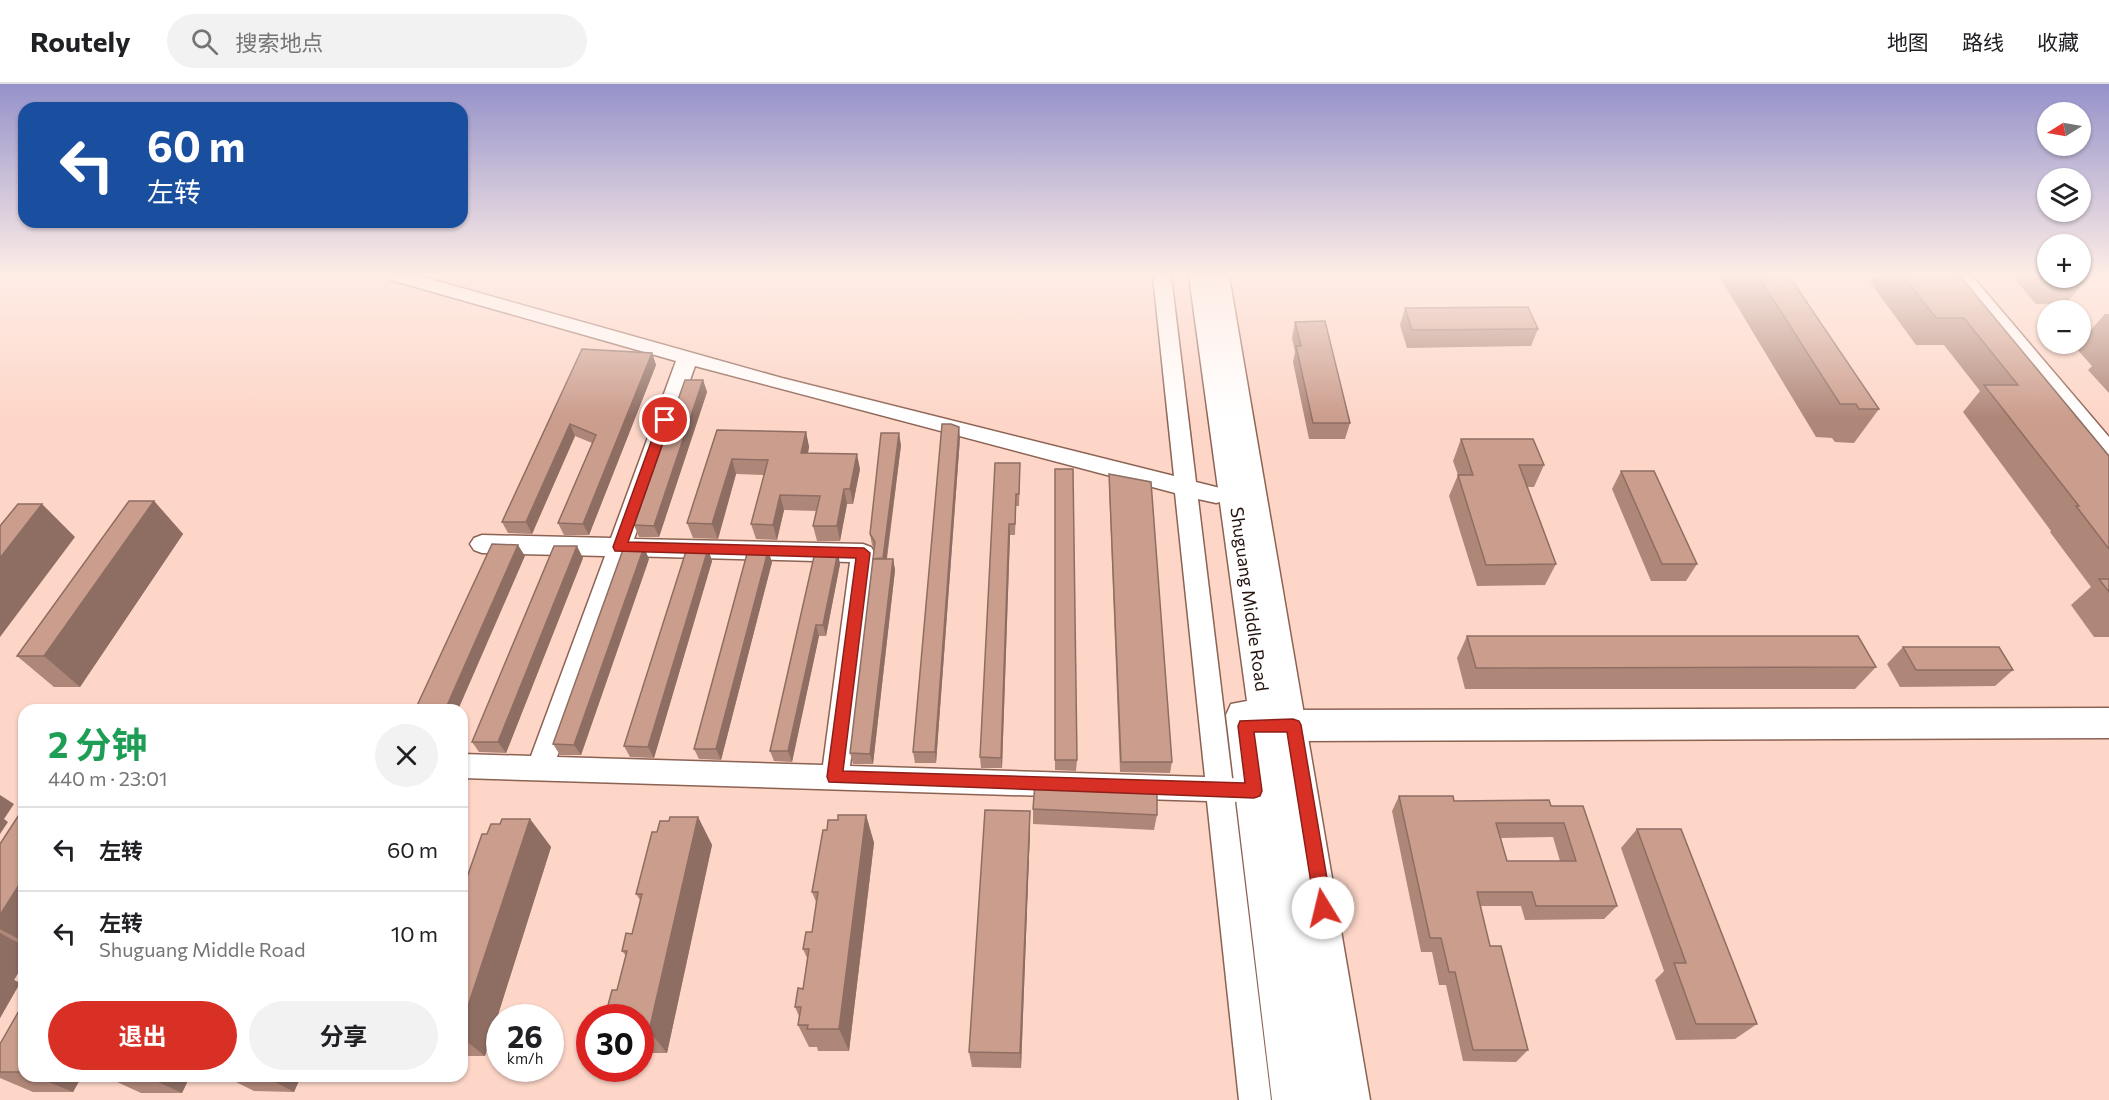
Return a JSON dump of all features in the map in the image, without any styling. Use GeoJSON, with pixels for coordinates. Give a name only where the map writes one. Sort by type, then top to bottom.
{"type":"FeatureCollection","features":[{"type":"Feature","properties":{"kind":"main road","name":"Shuguang Middle Road"},"geometry":{"type":"LineString","coordinates":[[1189,323],[1201,492],[1271,737],[1237,790],[1294,1100]]}},
{"type":"Feature","properties":{"kind":"main road","name":"Shuguang Middle Road"},"geometry":{"type":"LineString","coordinates":[[1209,323],[1323,1100]]}},
{"type":"Feature","properties":{"kind":"main road"},"geometry":{"type":"LineString","coordinates":[[1271,737],[2109,723]]}},
{"type":"Feature","properties":{"kind":"main road"},"geometry":{"type":"LineString","coordinates":[[1271,737],[2109,746]]}},
{"type":"Feature","properties":{"kind":"street"},"geometry":{"type":"LineString","coordinates":[[568,323],[1201,492]]}},
{"type":"Feature","properties":{"kind":"street"},"geometry":{"type":"LineString","coordinates":[[1171,323],[1201,492],[1237,790],[1255,1100]]}},
{"type":"Feature","properties":{"kind":"street"},"geometry":{"type":"LineString","coordinates":[[1225,323],[1271,737],[1354,1100]]}},
{"type":"Feature","properties":{"kind":"street"},"geometry":{"type":"LineString","coordinates":[[2002,323],[2109,451]]}},
{"type":"Feature","properties":{"kind":"street"},"geometry":{"type":"LineString","coordinates":[[540,768],[688,357]]}},
{"type":"Feature","properties":{"kind":"street"},"geometry":{"type":"LineString","coordinates":[[482,544],[864,553],[835,777]]}},
{"type":"Feature","properties":{"kind":"street"},"geometry":{"type":"LineString","coordinates":[[468,766],[1237,790]]}},
{"type":"Feature","properties":{"kind":"building"},"geometry":{"type":"Polygon","coordinates":[[[1295,323],[1326,323],[1350,423],[1313,423],[1296,346],[1301,346],[1295,323]]]}},
{"type":"Feature","properties":{"kind":"building"},"geometry":{"type":"Polygon","coordinates":[[[1410,323],[1535,323],[1538,329],[1412,330],[1410,323]]]}},
{"type":"Feature","properties":{"kind":"building"},"geometry":{"type":"Polygon","coordinates":[[[1788,323],[1821,323],[1879,409],[1859,409],[1856,404],[1840,404],[1788,323]]]}},
{"type":"Feature","properties":{"kind":"building"},"geometry":{"type":"Polygon","coordinates":[[[1968,323],[1999,323],[2109,456],[2109,549],[2076,506],[2079,506],[1984,385],[2018,385],[1968,323]]]}},
{"type":"Feature","properties":{"kind":"building"},"geometry":{"type":"Polygon","coordinates":[[[582,349],[652,353],[583,524],[558,523],[596,435],[570,424],[526,522],[502,522],[582,349]]]}},
{"type":"Feature","properties":{"kind":"building"},"geometry":{"type":"Polygon","coordinates":[[[685,380],[703,380],[654,526],[634,525],[685,380]]]}},
{"type":"Feature","properties":{"kind":"building"},"geometry":{"type":"Polygon","coordinates":[[[942,424],[959,427],[935,752],[913,752],[942,424]]]}},
{"type":"Feature","properties":{"kind":"building"},"geometry":{"type":"Polygon","coordinates":[[[717,430],[806,432],[801,453],[857,454],[850,489],[844,489],[837,526],[813,526],[820,496],[780,495],[773,525],[751,524],[768,460],[732,459],[712,524],[687,523],[717,430]]]}},
{"type":"Feature","properties":{"kind":"building"},"geometry":{"type":"Polygon","coordinates":[[[881,433],[899,433],[883,558],[873,559],[875,542],[870,534],[881,433]]]}},
{"type":"Feature","properties":{"kind":"building"},"geometry":{"type":"Polygon","coordinates":[[[1461,439],[1533,439],[1544,465],[1519,465],[1556,564],[1486,565],[1458,475],[1473,475],[1461,439]]]}},
{"type":"Feature","properties":{"kind":"building"},"geometry":{"type":"Polygon","coordinates":[[[995,463],[1020,463],[1015,524],[1009,524],[1001,758],[980,757],[995,463]]]}},
{"type":"Feature","properties":{"kind":"building"},"geometry":{"type":"Polygon","coordinates":[[[1055,469],[1073,469],[1077,760],[1055,760],[1055,469]]]}},
{"type":"Feature","properties":{"kind":"building"},"geometry":{"type":"Polygon","coordinates":[[[1621,471],[1654,471],[1697,564],[1662,564],[1621,471]]]}},
{"type":"Feature","properties":{"kind":"building"},"geometry":{"type":"Polygon","coordinates":[[[1109,474],[1151,482],[1172,762],[1121,762],[1109,474]]]}},
{"type":"Feature","properties":{"kind":"building"},"geometry":{"type":"Polygon","coordinates":[[[129,501],[154,501],[44,656],[17,656],[129,501]]]}},
{"type":"Feature","properties":{"kind":"building"},"geometry":{"type":"Polygon","coordinates":[[[18,504],[42,504],[0,558],[0,526],[18,504]]]}},
{"type":"Feature","properties":{"kind":"building"},"geometry":{"type":"Polygon","coordinates":[[[492,544],[518,545],[448,704],[418,704],[492,544]]]}},
{"type":"Feature","properties":{"kind":"building"},"geometry":{"type":"Polygon","coordinates":[[[554,546],[577,546],[498,742],[472,742],[554,546]]]}},
{"type":"Feature","properties":{"kind":"building"},"geometry":{"type":"Polygon","coordinates":[[[624,547],[644,547],[574,745],[553,744],[624,547]]]}},
{"type":"Feature","properties":{"kind":"building"},"geometry":{"type":"Polygon","coordinates":[[[687,548],[708,549],[648,747],[624,746],[687,548]]]}},
{"type":"Feature","properties":{"kind":"building"},"geometry":{"type":"Polygon","coordinates":[[[748,550],[768,551],[716,749],[694,749],[748,550]]]}},
{"type":"Feature","properties":{"kind":"building"},"geometry":{"type":"Polygon","coordinates":[[[815,552],[838,552],[823,625],[816,625],[788,751],[770,751],[815,552]]]}},
{"type":"Feature","properties":{"kind":"building"},"geometry":{"type":"Polygon","coordinates":[[[873,559],[893,559],[870,754],[850,753],[873,559]]]}},
{"type":"Feature","properties":{"kind":"building"},"geometry":{"type":"Polygon","coordinates":[[[2099,579],[2109,579],[2109,592],[2099,579]]]}},
{"type":"Feature","properties":{"kind":"building"},"geometry":{"type":"Polygon","coordinates":[[[1467,636],[1858,636],[1876,667],[1476,668],[1467,636]]]}},
{"type":"Feature","properties":{"kind":"building"},"geometry":{"type":"Polygon","coordinates":[[[1903,647],[1999,647],[2013,670],[1916,670],[1903,647]]]}},
{"type":"Feature","properties":{"kind":"building"},"geometry":{"type":"Polygon","coordinates":[[[1035,783],[1157,789],[1157,815],[1033,809],[1035,783]]]}},
{"type":"Feature","properties":{"kind":"building"},"geometry":{"type":"Polygon","coordinates":[[[1399,796],[1453,796],[1454,801],[1549,800],[1551,806],[1583,806],[1617,906],[1536,906],[1532,892],[1477,892],[1490,946],[1501,946],[1528,1050],[1473,1050],[1455,972],[1449,972],[1441,938],[1430,938],[1399,796]],[[1496,823],[1507,861],[1576,861],[1564,823],[1496,823]]]}},
{"type":"Feature","properties":{"kind":"building"},"geometry":{"type":"Polygon","coordinates":[[[985,810],[1030,811],[1020,1053],[969,1052],[985,810]]]}},
{"type":"Feature","properties":{"kind":"building"},"geometry":{"type":"Polygon","coordinates":[[[838,815],[866,815],[839,1029],[807,1029],[808,1025],[798,1025],[801,1007],[795,1007],[798,988],[803,989],[809,949],[803,949],[806,932],[812,932],[818,892],[812,892],[823,830],[827,830],[828,820],[838,820],[838,815]]]}},
{"type":"Feature","properties":{"kind":"building"},"geometry":{"type":"Polygon","coordinates":[[[18,816],[18,886],[0,915],[0,844],[18,816]]]}},
{"type":"Feature","properties":{"kind":"building"},"geometry":{"type":"Polygon","coordinates":[[[670,817],[698,817],[654,1009],[654,1004],[608,1004],[612,990],[617,990],[627,951],[622,951],[626,933],[632,934],[642,894],[636,894],[652,832],[657,832],[660,821],[669,821],[670,817]]]}},
{"type":"Feature","properties":{"kind":"building"},"geometry":{"type":"Polygon","coordinates":[[[502,819],[530,819],[468,1006],[468,875],[482,834],[487,834],[491,824],[500,824],[502,819]]]}},
{"type":"Feature","properties":{"kind":"building"},"geometry":{"type":"Polygon","coordinates":[[[1637,829],[1681,829],[1757,1024],[1696,1024],[1674,963],[1686,963],[1637,829]]]}},
{"type":"Feature","properties":{"kind":"building"},"geometry":{"type":"Polygon","coordinates":[[[18,1012],[18,1072],[0,1072],[0,1044],[18,1012]]]}},
{"type":"Feature","properties":{"kind":"route"},"geometry":{"type":"LineString","coordinates":[[665,420],[620,547],[864,553],[835,777],[1254,791],[1245,726],[1293,725],[1323,908]]}}]}
